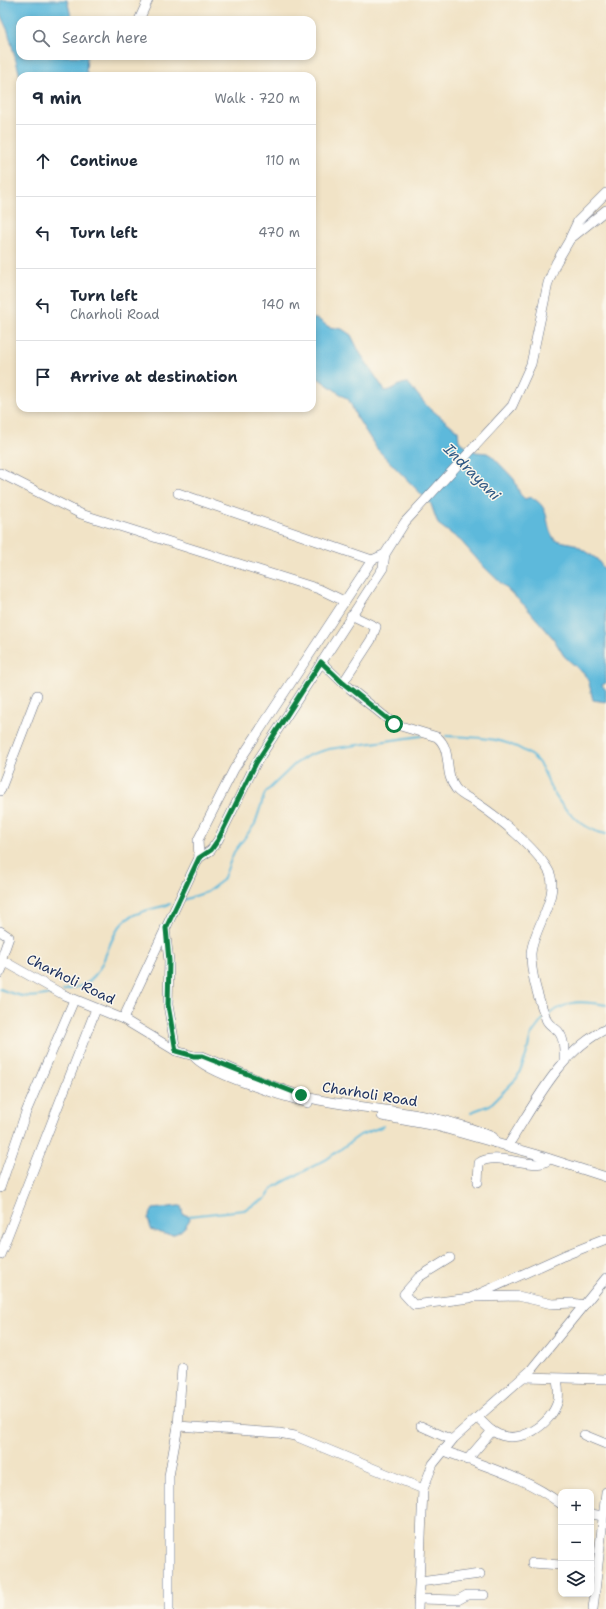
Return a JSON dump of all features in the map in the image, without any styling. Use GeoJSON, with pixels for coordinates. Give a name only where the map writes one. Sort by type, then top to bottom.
{"type":"FeatureCollection","features":[{"type":"Feature","properties":{"kind":"street"},"geometry":{"type":"LineString","coordinates":[[141,16],[148,0]]}},
{"type":"Feature","properties":{"kind":"street"},"geometry":{"type":"LineString","coordinates":[[199,858],[211,850],[218,840],[256,763],[351,614],[383,568],[385,554],[405,522],[512,406],[531,364],[548,283],[556,263],[570,239],[578,221],[606,193]]}},
{"type":"Feature","properties":{"kind":"street"},"geometry":{"type":"LineString","coordinates":[[570,239],[606,210]]}},
{"type":"Feature","properties":{"kind":"street"},"geometry":{"type":"LineString","coordinates":[[0,473],[81,514],[319,589],[344,601]]}},
{"type":"Feature","properties":{"kind":"street"},"geometry":{"type":"LineString","coordinates":[[178,493],[372,560]]}},
{"type":"Feature","properties":{"kind":"street"},"geometry":{"type":"LineString","coordinates":[[123,1019],[141,984],[199,858],[198,840],[234,770],[372,560],[385,554]]}},
{"type":"Feature","properties":{"kind":"street"},"geometry":{"type":"LineString","coordinates":[[343,683],[371,640],[376,627],[351,614]]}},
{"type":"Feature","properties":{"kind":"street"},"geometry":{"type":"LineString","coordinates":[[321,662],[343,683],[394,724],[437,736],[445,746],[454,787],[504,824],[548,869],[551,880],[550,893],[542,922],[532,947],[532,966],[535,989],[547,1022],[558,1031],[562,1038],[564,1060]]}},
{"type":"Feature","properties":{"kind":"street"},"geometry":{"type":"LineString","coordinates":[[0,791],[38,695]]}},
{"type":"Feature","properties":{"kind":"street"},"geometry":{"type":"LineString","coordinates":[[166,928],[169,961],[168,1005],[176,1051]]}},
{"type":"Feature","properties":{"kind":"street"},"geometry":{"type":"LineString","coordinates":[[0,931],[9,937],[2,960],[0,973]]}},
{"type":"Feature","properties":{"kind":"street","name":"Charholi Road"},"geometry":{"type":"LineString","coordinates":[[2,960],[74,1000],[123,1019],[176,1051],[194,1056],[202,1056],[317,1100],[359,1109],[405,1112],[437,1119],[482,1132],[493,1138],[495,1143],[606,1177]]}},
{"type":"Feature","properties":{"kind":"street"},"geometry":{"type":"LineString","coordinates":[[0,1188],[26,1112],[74,1000]]}},
{"type":"Feature","properties":{"kind":"street"},"geometry":{"type":"LineString","coordinates":[[0,1255],[96,1009]]}},
{"type":"Feature","properties":{"kind":"street"},"geometry":{"type":"LineString","coordinates":[[507,1147],[564,1060],[590,1037],[606,1029]]}},
{"type":"Feature","properties":{"kind":"street"},"geometry":{"type":"LineString","coordinates":[[478,1182],[479,1163],[485,1160],[501,1159],[541,1163],[549,1159]]}},
{"type":"Feature","properties":{"kind":"street"},"geometry":{"type":"LineString","coordinates":[[470,1298],[563,1256],[606,1239]]}},
{"type":"Feature","properties":{"kind":"street"},"geometry":{"type":"LineString","coordinates":[[450,1258],[419,1277],[404,1294],[414,1305],[470,1298],[518,1296],[552,1304],[572,1303],[584,1305]]}},
{"type":"Feature","properties":{"kind":"street"},"geometry":{"type":"LineString","coordinates":[[418,1609],[423,1489],[433,1464],[442,1450],[452,1440],[524,1377],[606,1278]]}},
{"type":"Feature","properties":{"kind":"street"},"geometry":{"type":"LineString","coordinates":[[169,1609],[169,1476],[178,1426],[182,1368]]}},
{"type":"Feature","properties":{"kind":"street"},"geometry":{"type":"LineString","coordinates":[[524,1377],[606,1379]]}},
{"type":"Feature","properties":{"kind":"street"},"geometry":{"type":"LineString","coordinates":[[478,1418],[492,1431],[499,1435],[511,1437],[519,1436],[536,1429],[552,1416],[558,1400],[557,1379]]}},
{"type":"Feature","properties":{"kind":"street"},"geometry":{"type":"LineString","coordinates":[[178,1426],[279,1433],[295,1436],[423,1489]]}},
{"type":"Feature","properties":{"kind":"street"},"geometry":{"type":"LineString","coordinates":[[421,1426],[452,1440]]}},
{"type":"Feature","properties":{"kind":"street"},"geometry":{"type":"LineString","coordinates":[[466,1460],[492,1431]]}},
{"type":"Feature","properties":{"kind":"street"},"geometry":{"type":"LineString","coordinates":[[584,1436],[606,1444]]}},
{"type":"Feature","properties":{"kind":"street"},"geometry":{"type":"LineString","coordinates":[[442,1450],[528,1483],[545,1492],[558,1502]]}},
{"type":"Feature","properties":{"kind":"street"},"geometry":{"type":"LineString","coordinates":[[594,1567],[604,1522],[606,1492]]}},
{"type":"Feature","properties":{"kind":"street"},"geometry":{"type":"LineString","coordinates":[[594,1516],[604,1522]]}},
{"type":"Feature","properties":{"kind":"street"},"geometry":{"type":"LineString","coordinates":[[532,1563],[558,1565]]}},
{"type":"Feature","properties":{"kind":"street"},"geometry":{"type":"LineString","coordinates":[[420,1582],[480,1574]]}},
{"type":"Feature","properties":{"kind":"street"},"geometry":{"type":"LineString","coordinates":[[418,1599],[458,1600],[467,1595],[484,1595]]}},
{"type":"Feature","properties":{"kind":"street"},"geometry":{"type":"LineString","coordinates":[[593,1597],[593,1609]]}},
{"type":"Feature","properties":{"kind":"water"},"geometry":{"type":"Polygon","coordinates":[[[0,0],[67,0],[71,16],[16,16],[16,60],[87,60],[86,72],[19,72],[8,31],[0,14],[0,0]]]}},
{"type":"Feature","properties":{"kind":"water","name":"Indrayani"},"geometry":{"type":"Polygon","coordinates":[[[316,319],[329,327],[342,329],[351,335],[360,353],[385,391],[391,390],[401,384],[408,383],[427,406],[458,431],[459,441],[476,452],[487,453],[492,456],[514,479],[520,494],[525,499],[530,497],[542,506],[547,517],[551,534],[555,540],[574,544],[597,559],[606,572],[606,683],[602,685],[606,690],[606,702],[593,700],[588,679],[564,656],[553,638],[525,606],[483,566],[461,541],[438,524],[431,504],[377,449],[356,416],[349,400],[316,377],[316,319]]]}},
{"type":"Feature","properties":{"kind":"water"},"geometry":{"type":"Polygon","coordinates":[[[181,1206],[183,1214],[189,1216],[190,1219],[182,1229],[169,1235],[151,1229],[148,1218],[153,1209],[181,1206]]]}},
{"type":"Feature","properties":{"kind":"waterway"},"geometry":{"type":"LineString","coordinates":[[183,900],[207,892],[223,880],[234,852],[255,824],[265,793],[295,764],[309,755],[329,749],[421,736]]}},
{"type":"Feature","properties":{"kind":"waterway"},"geometry":{"type":"LineString","coordinates":[[446,736],[492,739],[514,745],[524,750],[539,764],[554,794],[566,809],[580,823],[597,832],[606,834]]}},
{"type":"Feature","properties":{"kind":"waterway"},"geometry":{"type":"LineString","coordinates":[[63,991],[81,986],[90,980],[97,972],[116,932],[123,923],[136,914],[170,904]]}},
{"type":"Feature","properties":{"kind":"waterway"},"geometry":{"type":"LineString","coordinates":[[0,989],[27,997],[55,993]]}},
{"type":"Feature","properties":{"kind":"waterway"},"geometry":{"type":"LineString","coordinates":[[547,1015],[562,1006],[575,1002],[588,1002],[606,1005]]}},
{"type":"Feature","properties":{"kind":"waterway"},"geometry":{"type":"LineString","coordinates":[[471,1112],[490,1105],[517,1078],[526,1056],[531,1035],[543,1019]]}},
{"type":"Feature","properties":{"kind":"waterway"},"geometry":{"type":"LineString","coordinates":[[189,1216],[244,1210],[265,1199],[274,1187],[327,1159],[360,1135],[384,1126]]}},
{"type":"Feature","properties":{"kind":"route"},"geometry":{"type":"LineString","coordinates":[[301,1095],[202,1056],[194,1056],[176,1051],[171,1031],[168,1005],[169,961],[166,928],[199,858],[211,850],[218,840],[256,763],[321,662],[343,683],[394,724]]}}]}
